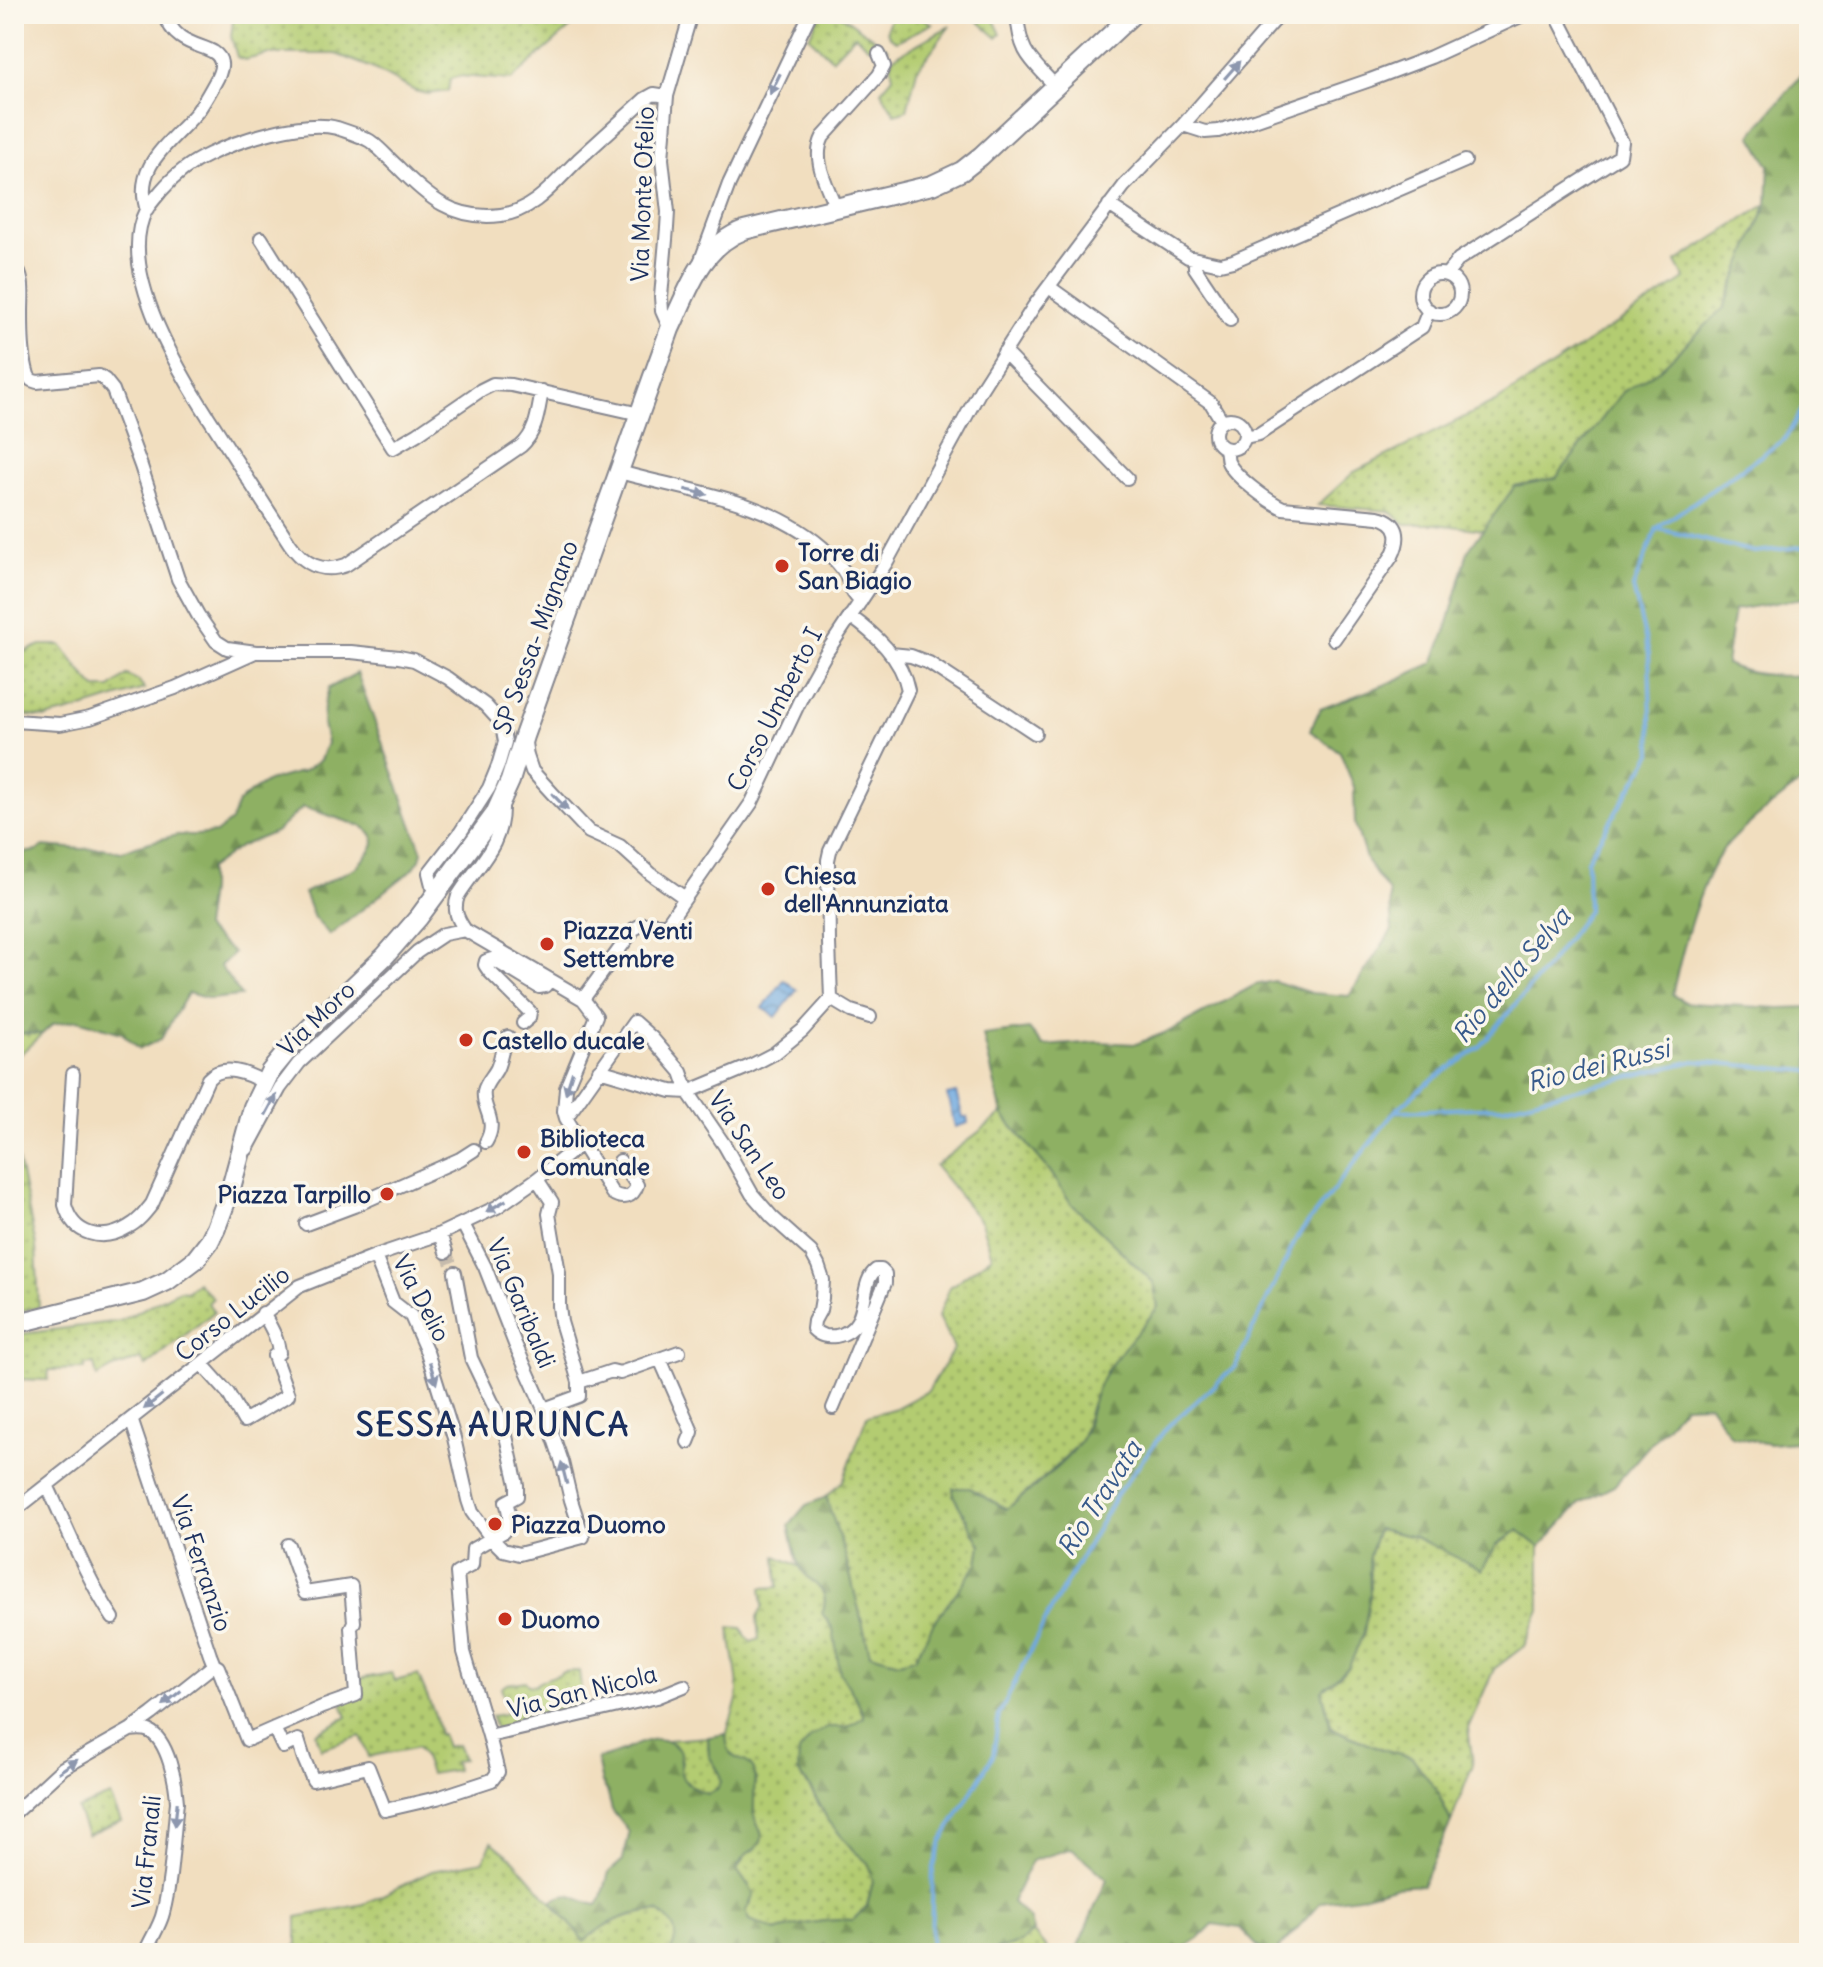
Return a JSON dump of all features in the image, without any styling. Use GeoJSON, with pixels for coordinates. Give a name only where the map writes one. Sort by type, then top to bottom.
{"type":"FeatureCollection","features":[{"type":"Feature","properties":{"kind":"street"},"geometry":{"type":"LineString","coordinates":[[14,14],[14,21]]}},
{"type":"Feature","properties":{"kind":"street"},"geometry":{"type":"LineString","coordinates":[[147,210],[143,197],[150,167],[157,154],[207,98],[221,68],[219,56],[214,51],[191,44],[173,32],[165,14]]}},
{"type":"Feature","properties":{"kind":"street","name":"Via Monte Ofelio"},"geometry":{"type":"LineString","coordinates":[[670,329],[662,311],[661,297],[668,212],[662,159],[667,96],[691,14]]}},
{"type":"Feature","properties":{"kind":"street"},"geometry":{"type":"LineString","coordinates":[[698,267],[729,184],[810,14]]}},
{"type":"Feature","properties":{"kind":"street"},"geometry":{"type":"LineString","coordinates":[[1017,14],[1024,50],[1056,87]]}},
{"type":"Feature","properties":{"kind":"street","name":"SP Sessa- Mignano"},"geometry":{"type":"LineString","coordinates":[[14,1324],[153,1289],[195,1260],[209,1242],[224,1210],[250,1116],[264,1083],[284,1053],[407,932],[486,827],[510,781],[670,329],[698,267],[716,246],[736,233],[947,180],[973,163],[1133,14]]}},
{"type":"Feature","properties":{"kind":"street","name":"Corso Umberto I"},"geometry":{"type":"LineString","coordinates":[[583,999],[634,929],[643,924],[667,924],[752,802],[835,636],[894,550],[981,389],[1049,287],[1124,186],[1183,125],[1280,14]]}},
{"type":"Feature","properties":{"kind":"street"},"geometry":{"type":"LineString","coordinates":[[1183,125],[1205,132],[1251,121],[1383,76],[1525,14]]}},
{"type":"Feature","properties":{"kind":"street"},"geometry":{"type":"LineString","coordinates":[[1447,274],[1459,259],[1620,156],[1622,142],[1556,14]]}},
{"type":"Feature","properties":{"kind":"street"},"geometry":{"type":"LineString","coordinates":[[836,209],[818,159],[818,145],[879,75],[884,66],[879,54]]}},
{"type":"Feature","properties":{"kind":"street"},"geometry":{"type":"LineString","coordinates":[[542,391],[536,424],[529,439],[521,446],[346,565],[335,569],[317,568],[305,562],[290,544],[188,386],[159,330],[145,293],[140,260],[140,230],[147,210],[178,174],[205,156],[260,136],[302,126],[330,126],[372,142],[438,204],[450,210],[481,216],[500,215],[523,208],[546,193],[645,99],[654,94],[667,96]]}},
{"type":"Feature","properties":{"kind":"street"},"geometry":{"type":"LineString","coordinates":[[1109,205],[1188,257],[1220,264],[1465,161]]}},
{"type":"Feature","properties":{"kind":"street"},"geometry":{"type":"LineString","coordinates":[[261,238],[393,448],[493,384],[542,391],[640,414]]}},
{"type":"Feature","properties":{"kind":"street"},"geometry":{"type":"LineString","coordinates":[[1195,259],[1195,268],[1230,320]]}},
{"type":"Feature","properties":{"kind":"street"},"geometry":{"type":"LineString","coordinates":[[14,264],[21,276],[23,289],[24,357],[28,375],[37,382],[99,376],[113,390],[184,592],[216,641],[227,648],[256,652],[351,652],[414,660],[470,693],[502,725],[505,742],[483,800],[429,873],[432,885],[439,890]]}},
{"type":"Feature","properties":{"kind":"street"},"geometry":{"type":"LineString","coordinates":[[1447,274],[1456,281],[1460,291],[1458,303],[1451,311],[1440,314],[1429,310],[1422,303],[1422,285],[1428,277],[1447,274]]}},
{"type":"Feature","properties":{"kind":"street"},"geometry":{"type":"LineString","coordinates":[[1049,287],[1211,403],[1222,421]]}},
{"type":"Feature","properties":{"kind":"street"},"geometry":{"type":"LineString","coordinates":[[1245,437],[1259,434],[1422,327],[1429,310]]}},
{"type":"Feature","properties":{"kind":"street"},"geometry":{"type":"LineString","coordinates":[[1004,352],[1127,478]]}},
{"type":"Feature","properties":{"kind":"street"},"geometry":{"type":"LineString","coordinates":[[1226,449],[1239,447],[1245,437],[1245,430],[1235,420],[1222,421],[1218,425],[1217,442],[1226,449],[1228,461],[1236,472],[1272,503],[1283,508],[1378,517],[1387,519],[1394,527],[1398,545],[1334,639]]}},
{"type":"Feature","properties":{"kind":"street"},"geometry":{"type":"LineString","coordinates":[[620,472],[744,503],[782,520],[830,555],[846,575],[852,593],[861,601]]}},
{"type":"Feature","properties":{"kind":"street"},"geometry":{"type":"LineString","coordinates":[[566,1118],[599,1070],[671,1091],[688,1092],[775,1053],[803,1030],[831,999],[830,851],[908,690],[906,680],[891,654],[873,634],[850,616]]}},
{"type":"Feature","properties":{"kind":"street"},"geometry":{"type":"LineString","coordinates":[[14,721],[60,724],[90,718],[175,688],[256,652]]}},
{"type":"Feature","properties":{"kind":"street"},"geometry":{"type":"LineString","coordinates":[[891,654],[911,656],[929,663],[1035,733]]}},
{"type":"Feature","properties":{"kind":"street"},"geometry":{"type":"LineString","coordinates":[[524,736],[532,771],[575,818],[589,832],[620,846],[651,874],[685,898]]}},
{"type":"Feature","properties":{"kind":"street"},"geometry":{"type":"LineString","coordinates":[[502,800],[502,821],[495,843],[462,890],[455,904],[457,917],[465,930],[583,999],[596,1016],[566,1088],[566,1118],[612,1193],[622,1198],[633,1193],[637,1185],[620,1161]]}},
{"type":"Feature","properties":{"kind":"street","name":"Via Moro"},"geometry":{"type":"LineString","coordinates":[[235,1174],[280,1088],[299,1063],[417,952],[444,934],[465,930]]}},
{"type":"Feature","properties":{"kind":"street"},"geometry":{"type":"LineString","coordinates":[[523,1023],[530,1012],[489,971],[486,961],[492,959],[539,987],[550,980]]}},
{"type":"Feature","properties":{"kind":"street"},"geometry":{"type":"LineString","coordinates":[[831,999],[851,1011],[870,1017]]}},
{"type":"Feature","properties":{"kind":"street","name":"Via San Leo"},"geometry":{"type":"LineString","coordinates":[[599,1070],[634,1022],[674,1062],[688,1092],[725,1146],[752,1194],[811,1252],[818,1265],[823,1280],[820,1310],[813,1329],[818,1334],[836,1336],[850,1330],[857,1322],[870,1274],[876,1270],[885,1274],[885,1283],[833,1408]]}},
{"type":"Feature","properties":{"kind":"street"},"geometry":{"type":"LineString","coordinates":[[486,1142],[491,1123],[484,1093],[508,1037]]}},
{"type":"Feature","properties":{"kind":"street"},"geometry":{"type":"LineString","coordinates":[[73,1074],[65,1205],[68,1217],[76,1226],[87,1233],[101,1236],[125,1229],[152,1204],[208,1079],[214,1073],[223,1070],[239,1072],[264,1083]]}},
{"type":"Feature","properties":{"kind":"street","name":"Corso Lucilio"},"geometry":{"type":"LineString","coordinates":[[14,1511],[306,1282],[440,1234],[497,1207],[582,1143]]}},
{"type":"Feature","properties":{"kind":"street"},"geometry":{"type":"LineString","coordinates":[[306,1224],[354,1206],[474,1150]]}},
{"type":"Feature","properties":{"kind":"street"},"geometry":{"type":"LineString","coordinates":[[537,1179],[552,1202],[549,1214],[559,1273],[561,1322],[579,1382],[579,1396],[544,1409]]}},
{"type":"Feature","properties":{"kind":"street","name":"Via Garibaldi"},"geometry":{"type":"LineString","coordinates":[[463,1224],[485,1267],[544,1409],[583,1537],[514,1554],[503,1550],[491,1538]]}},
{"type":"Feature","properties":{"kind":"street"},"geometry":{"type":"LineString","coordinates":[[440,1234],[446,1252]]}},
{"type":"Feature","properties":{"kind":"street","name":"Via Delio"},"geometry":{"type":"LineString","coordinates":[[375,1256],[393,1302],[411,1316],[427,1352],[454,1438],[472,1512],[491,1538]]}},
{"type":"Feature","properties":{"kind":"street"},"geometry":{"type":"LineString","coordinates":[[274,1728],[283,1747],[298,1740],[313,1780],[368,1767],[385,1810],[437,1798],[492,1780],[498,1772],[464,1652],[457,1573],[472,1565],[473,1549],[503,1532],[510,1513],[506,1502],[517,1496],[517,1485],[504,1427],[471,1358],[455,1273]]}},
{"type":"Feature","properties":{"kind":"street"},"geometry":{"type":"LineString","coordinates":[[202,1364],[228,1393],[244,1421],[288,1395],[274,1356],[279,1353],[279,1346],[263,1313]]}},
{"type":"Feature","properties":{"kind":"street"},"geometry":{"type":"LineString","coordinates":[[579,1382],[612,1371],[620,1373],[679,1352]]}},
{"type":"Feature","properties":{"kind":"street"},"geometry":{"type":"LineString","coordinates":[[660,1359],[692,1432],[688,1442]]}},
{"type":"Feature","properties":{"kind":"street","name":"Via Ferranzio"},"geometry":{"type":"LineString","coordinates":[[14,1813],[63,1768],[130,1730],[214,1665],[131,1419]]}},
{"type":"Feature","properties":{"kind":"street"},"geometry":{"type":"LineString","coordinates":[[47,1485],[113,1618]]}},
{"type":"Feature","properties":{"kind":"street"},"geometry":{"type":"LineString","coordinates":[[214,1665],[218,1667],[247,1740],[356,1695],[351,1586],[305,1593],[288,1545]]}},
{"type":"Feature","properties":{"kind":"street","name":"Via San Nicola"},"geometry":{"type":"LineString","coordinates":[[489,1736],[657,1697],[684,1686]]}},
{"type":"Feature","properties":{"kind":"street","name":"Via Franali"},"geometry":{"type":"LineString","coordinates":[[130,1730],[143,1729],[159,1739],[170,1763],[177,1791],[166,1899],[160,1922],[145,1953]]}},
{"type":"Feature","properties":{"kind":"green space"},"geometry":{"type":"Polygon","coordinates":[[[234,14],[585,15],[511,80],[459,76],[450,79],[448,91],[427,94],[336,54],[269,54],[245,60],[237,57],[231,36],[234,14]]]}},
{"type":"Feature","properties":{"kind":"green space"},"geometry":{"type":"Polygon","coordinates":[[[820,14],[839,14],[887,48],[868,47],[855,35],[832,59],[809,37],[820,14]]]}},
{"type":"Feature","properties":{"kind":"green space"},"geometry":{"type":"Polygon","coordinates":[[[893,14],[916,14],[932,24],[897,41],[888,33],[893,14]]]}},
{"type":"Feature","properties":{"kind":"green space"},"geometry":{"type":"Polygon","coordinates":[[[970,14],[991,14],[1001,34],[997,38],[970,14]]]}},
{"type":"Feature","properties":{"kind":"green space"},"geometry":{"type":"Polygon","coordinates":[[[950,26],[917,70],[907,110],[895,114],[881,91],[893,77],[890,59],[950,26]]]}},
{"type":"Feature","properties":{"kind":"green space"},"geometry":{"type":"Polygon","coordinates":[[[1809,66],[1809,597],[1734,610],[1726,664],[1766,675],[1809,675],[1809,776],[1742,830],[1715,863],[1692,919],[1672,995],[1687,1003],[1809,1007],[1809,1441],[1769,1444],[1731,1436],[1709,1404],[1684,1405],[1614,1486],[1580,1503],[1540,1547],[1518,1530],[1496,1546],[1482,1570],[1415,1537],[1378,1529],[1369,1556],[1370,1594],[1364,1632],[1349,1667],[1322,1690],[1331,1728],[1375,1747],[1412,1757],[1437,1791],[1451,1822],[1422,1885],[1394,1887],[1358,1897],[1321,1902],[1275,1953],[1264,1953],[1240,1928],[1213,1924],[1176,1953],[1075,1953],[1107,1879],[1072,1848],[1031,1861],[1012,1902],[1030,1920],[1033,1931],[1020,1943],[985,1953],[670,1953],[675,1940],[674,1929],[658,1911],[618,1919],[584,1941],[552,1901],[569,1896],[597,1905],[609,1872],[623,1860],[629,1836],[612,1810],[597,1759],[660,1739],[681,1752],[680,1771],[684,1780],[708,1794],[717,1790],[721,1782],[709,1756],[708,1737],[726,1734],[733,1756],[754,1770],[754,1813],[762,1838],[758,1846],[744,1857],[737,1870],[754,1894],[746,1911],[750,1920],[776,1931],[814,1922],[853,1920],[867,1906],[873,1881],[868,1863],[828,1820],[798,1771],[799,1752],[811,1737],[827,1727],[847,1727],[864,1717],[840,1673],[833,1629],[822,1613],[825,1604],[822,1591],[802,1571],[789,1525],[806,1505],[826,1497],[846,1558],[870,1654],[899,1662],[915,1658],[933,1624],[978,1563],[981,1545],[953,1495],[953,1488],[969,1488],[1006,1509],[1048,1475],[1077,1446],[1103,1377],[1158,1307],[1153,1282],[1071,1203],[1050,1171],[1002,1114],[983,1035],[1029,1029],[1043,1046],[1098,1042],[1136,1044],[1172,1030],[1255,985],[1274,981],[1311,993],[1349,996],[1392,930],[1389,892],[1367,862],[1355,824],[1354,787],[1340,752],[1310,731],[1320,709],[1433,663],[1447,627],[1468,551],[1515,486],[1556,478],[1623,392],[1660,369],[1724,308],[1767,204],[1769,165],[1751,135],[1809,66]]]}},
{"type":"Feature","properties":{"kind":"green space"},"geometry":{"type":"Polygon","coordinates":[[[1767,204],[1724,308],[1660,369],[1623,392],[1556,478],[1515,486],[1484,530],[1405,524],[1389,511],[1318,505],[1354,472],[1499,400],[1685,279],[1676,262],[1767,204]]]}},
{"type":"Feature","properties":{"kind":"green space"},"geometry":{"type":"Polygon","coordinates":[[[41,645],[61,645],[96,688],[110,688],[127,675],[139,681],[144,689],[46,718],[14,714],[14,656],[41,645]]]}},
{"type":"Feature","properties":{"kind":"green space"},"geometry":{"type":"Polygon","coordinates":[[[357,673],[422,852],[413,869],[330,935],[314,918],[304,893],[357,867],[371,850],[373,836],[364,827],[303,807],[276,832],[241,846],[209,869],[204,928],[234,953],[220,966],[241,996],[210,999],[188,993],[161,1039],[140,1049],[122,1033],[78,1020],[53,1024],[42,1034],[14,1033],[14,854],[37,851],[43,846],[102,848],[121,852],[177,835],[216,833],[231,821],[238,803],[252,791],[268,781],[304,771],[320,760],[327,743],[323,724],[329,688],[357,673]]]}},
{"type":"Feature","properties":{"kind":"green space"},"geometry":{"type":"Polygon","coordinates":[[[14,1033],[42,1034],[14,1060],[14,1033]]]}},
{"type":"Feature","properties":{"kind":"green space"},"geometry":{"type":"Polygon","coordinates":[[[1002,1114],[1050,1171],[1071,1203],[1153,1282],[1158,1307],[1106,1371],[1091,1404],[1081,1441],[1055,1468],[1007,1509],[969,1488],[953,1488],[953,1495],[981,1545],[978,1564],[933,1624],[916,1658],[899,1662],[870,1654],[846,1558],[826,1497],[843,1481],[867,1416],[896,1408],[928,1391],[954,1348],[938,1317],[950,1287],[992,1256],[981,1222],[935,1166],[1002,1114]]]}},
{"type":"Feature","properties":{"kind":"green space"},"geometry":{"type":"Polygon","coordinates":[[[14,1140],[36,1246],[39,1307],[14,1313],[14,1140]]]}},
{"type":"Feature","properties":{"kind":"green space"},"geometry":{"type":"Polygon","coordinates":[[[197,1282],[213,1298],[208,1303],[214,1312],[146,1366],[141,1359],[97,1377],[94,1364],[85,1365],[85,1369],[49,1370],[48,1380],[14,1379],[14,1335],[120,1321],[179,1290],[186,1291],[197,1282]]]}},
{"type":"Feature","properties":{"kind":"green space"},"geometry":{"type":"Polygon","coordinates":[[[1378,1529],[1415,1537],[1449,1554],[1496,1546],[1518,1530],[1540,1547],[1540,1610],[1524,1646],[1494,1669],[1468,1728],[1473,1764],[1451,1822],[1437,1791],[1412,1757],[1375,1747],[1332,1728],[1322,1690],[1349,1667],[1370,1594],[1369,1556],[1378,1529]]]}},
{"type":"Feature","properties":{"kind":"green space"},"geometry":{"type":"Polygon","coordinates":[[[776,1556],[800,1567],[824,1594],[822,1613],[833,1629],[864,1718],[847,1727],[827,1727],[798,1771],[828,1820],[853,1850],[868,1862],[873,1881],[867,1906],[853,1920],[814,1922],[776,1931],[749,1920],[746,1911],[751,1903],[750,1885],[737,1870],[747,1853],[756,1849],[761,1832],[754,1805],[756,1778],[745,1762],[728,1750],[726,1741],[738,1690],[729,1627],[742,1628],[751,1642],[759,1639],[757,1618],[763,1606],[761,1588],[778,1587],[776,1556]]]}},
{"type":"Feature","properties":{"kind":"green space"},"geometry":{"type":"Polygon","coordinates":[[[579,1671],[583,1706],[496,1729],[491,1716],[509,1711],[501,1688],[525,1681],[535,1686],[561,1672],[579,1671]]]}},
{"type":"Feature","properties":{"kind":"green space"},"geometry":{"type":"Polygon","coordinates":[[[392,1673],[395,1681],[418,1675],[435,1715],[439,1734],[442,1734],[446,1747],[457,1745],[463,1759],[454,1762],[456,1770],[430,1774],[417,1747],[369,1757],[361,1736],[321,1749],[316,1733],[347,1717],[342,1704],[358,1679],[392,1673]]]}},
{"type":"Feature","properties":{"kind":"green space"},"geometry":{"type":"Polygon","coordinates":[[[708,1737],[709,1756],[721,1782],[717,1790],[708,1794],[683,1780],[680,1771],[682,1761],[675,1745],[666,1740],[708,1737]]]}},
{"type":"Feature","properties":{"kind":"green space"},"geometry":{"type":"Polygon","coordinates":[[[110,1796],[121,1821],[87,1835],[77,1809],[110,1796]]]}},
{"type":"Feature","properties":{"kind":"green space"},"geometry":{"type":"Polygon","coordinates":[[[492,1842],[514,1860],[584,1940],[619,1919],[659,1911],[674,1929],[675,1940],[670,1953],[570,1953],[569,1948],[560,1953],[290,1953],[297,1944],[297,1917],[364,1904],[432,1871],[483,1861],[492,1842]]]}},
{"type":"Feature","properties":{"kind":"green space"},"geometry":{"type":"Polygon","coordinates":[[[1033,1932],[1050,1953],[985,1953],[1020,1943],[1033,1932]]]}},
{"type":"Feature","properties":{"kind":"water"},"geometry":{"type":"Polygon","coordinates":[[[784,980],[797,990],[776,1017],[763,1008],[784,980]]]}},
{"type":"Feature","properties":{"kind":"water"},"geometry":{"type":"Polygon","coordinates":[[[956,1093],[963,1117],[967,1117],[968,1123],[955,1127],[947,1095],[956,1093]]]}},
{"type":"Feature","properties":{"kind":"waterway","name":"Rio Travata"},"geometry":{"type":"LineString","coordinates":[[927,1953],[931,1943],[933,1869],[942,1841],[993,1756],[999,1715],[1047,1617],[1117,1494],[1167,1427],[1235,1367],[1297,1237],[1395,1111],[1425,1085],[1480,1047],[1550,963],[1588,911],[1587,860],[1652,753],[1649,654],[1633,587],[1657,528],[1785,439],[1809,398]]}},
{"type":"Feature","properties":{"kind":"waterway"},"geometry":{"type":"LineString","coordinates":[[1659,529],[1755,552],[1809,546]]}},
{"type":"Feature","properties":{"kind":"waterway","name":"Rio dei Russi"},"geometry":{"type":"LineString","coordinates":[[1397,1111],[1504,1107],[1694,1061],[1809,1071]]}},
{"type":"Feature","properties":{"kind":"tunnel"},"geometry":{"type":"LineString","coordinates":[[446,1252],[455,1273]]}},
{"type":"Feature","properties":{"kind":"place","name":"Torre di San Biagio"},"geometry":{"type":"Point","coordinates":[782,566]}},
{"type":"Feature","properties":{"kind":"place","name":"Chiesa dell'Annunziata"},"geometry":{"type":"Point","coordinates":[768,889]}},
{"type":"Feature","properties":{"kind":"place","name":"Piazza Venti Settembre"},"geometry":{"type":"Point","coordinates":[547,944]}},
{"type":"Feature","properties":{"kind":"place","name":"Castello ducale"},"geometry":{"type":"Point","coordinates":[466,1040]}},
{"type":"Feature","properties":{"kind":"place","name":"Biblioteca Comunale"},"geometry":{"type":"Point","coordinates":[524,1152]}},
{"type":"Feature","properties":{"kind":"place","name":"Piazza Tarpillo"},"geometry":{"type":"Point","coordinates":[387,1194]}},
{"type":"Feature","properties":{"kind":"place","name":"Piazza Duomo"},"geometry":{"type":"Point","coordinates":[495,1524]}},
{"type":"Feature","properties":{"kind":"place","name":"Duomo"},"geometry":{"type":"Point","coordinates":[505,1619]}},
{"type":"Feature","properties":{"kind":"district","name":"SESSA AURUNCA"},"geometry":{"type":"Point","coordinates":[493,1424]}},
{"type":"Feature","properties":{"kind":"water label","name":"Rio della Selva"},"geometry":{"type":"Point","coordinates":[1511,975]}}]}
